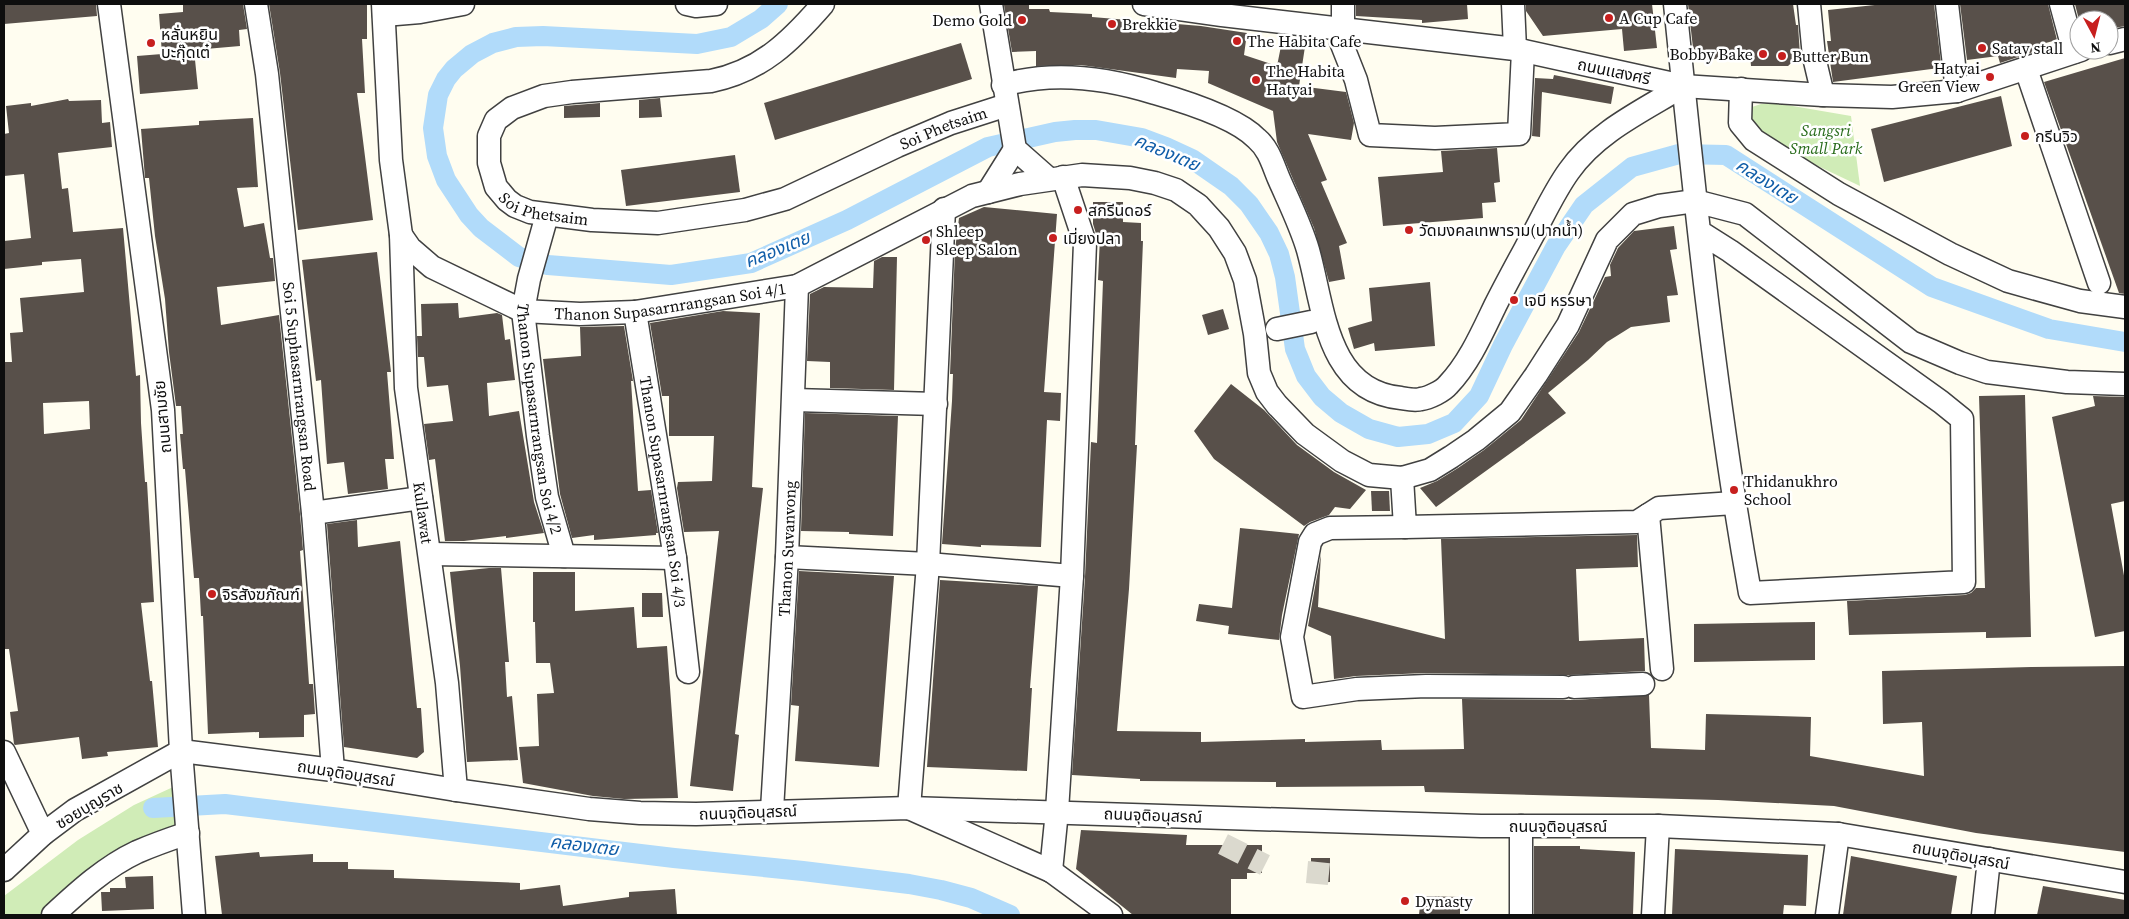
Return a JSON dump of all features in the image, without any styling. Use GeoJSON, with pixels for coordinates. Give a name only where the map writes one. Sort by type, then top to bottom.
{"type":"FeatureCollection","features":[{"type":"Feature","properties":{"kind":"street","name":"ถนนสามชัย"},"geometry":{"type":"LineString","coordinates":[[109,4],[163,410],[182,751],[194,915]]}},
{"type":"Feature","properties":{"kind":"street","name":"Soi 5 Suphasarnrangsan Road"},"geometry":{"type":"LineString","coordinates":[[256,4],[267,74],[313,513],[334,770]]}},
{"type":"Feature","properties":{"kind":"street"},"geometry":{"type":"LineString","coordinates":[[383,9],[420,12],[463,4]]}},
{"type":"Feature","properties":{"kind":"street"},"geometry":{"type":"LineString","coordinates":[[687,4],[696,6],[716,4]]}},
{"type":"Feature","properties":{"kind":"street","name":"Soi Phetsaim"},"geometry":{"type":"LineString","coordinates":[[823,4],[800,30],[775,52],[750,69],[729,77],[711,81],[623,87],[553,95],[522,103],[503,113],[496,120],[488,136],[488,153],[493,179],[501,194],[515,206],[530,212],[544,225],[592,220],[658,223],[745,210],[785,199],[896,146],[1007,102],[1032,79],[1081,78],[1127,85],[1206,110],[1251,133],[1268,152],[1308,248],[1324,320],[1340,360],[1357,380],[1372,392],[1383,396],[1420,400],[1446,387],[1465,363],[1544,215],[1569,172],[1582,155],[1609,132],[1683,86]]}},
{"type":"Feature","properties":{"kind":"street"},"geometry":{"type":"LineString","coordinates":[[988,192],[1015,149],[991,4]]}},
{"type":"Feature","properties":{"kind":"street","name":"ถนนเเสงศรี"},"geometry":{"type":"LineString","coordinates":[[1150,4],[1215,9],[1341,28],[1519,50],[1683,86],[1822,95],[1892,96],[1957,91],[2026,70],[2069,54]]}},
{"type":"Feature","properties":{"kind":"street"},"geometry":{"type":"LineString","coordinates":[[1343,4],[1341,42],[1356,80],[1370,135],[1435,138],[1520,134],[1519,50],[1513,4]]}},
{"type":"Feature","properties":{"kind":"street"},"geometry":{"type":"LineString","coordinates":[[1675,4],[1694,191],[1734,503],[1750,593],[1964,582],[1962,419],[1941,402],[1700,232]]}},
{"type":"Feature","properties":{"kind":"street"},"geometry":{"type":"LineString","coordinates":[[1809,4],[1814,57],[1822,95]]}},
{"type":"Feature","properties":{"kind":"street"},"geometry":{"type":"LineString","coordinates":[[1946,4],[1957,91]]}},
{"type":"Feature","properties":{"kind":"street"},"geometry":{"type":"LineString","coordinates":[[2061,4],[2069,26]]}},
{"type":"Feature","properties":{"kind":"street","name":"Kullawat"},"geometry":{"type":"LineString","coordinates":[[383,9],[391,160],[401,235],[406,388],[448,683],[456,790]]}},
{"type":"Feature","properties":{"kind":"street"},"geometry":{"type":"LineString","coordinates":[[2026,70],[2099,283]]}},
{"type":"Feature","properties":{"kind":"street"},"geometry":{"type":"LineString","coordinates":[[1741,89],[1740,123],[1754,140],[1839,194],[1950,254],[2008,281],[2080,301],[2125,307]]}},
{"type":"Feature","properties":{"kind":"street"},"geometry":{"type":"LineString","coordinates":[[1015,149],[1056,178],[1085,243],[1072,576],[1057,811],[1051,871]]}},
{"type":"Feature","properties":{"kind":"street","name":"Thanon Supasarnrangsan Soi 4/1"},"geometry":{"type":"LineString","coordinates":[[401,235],[410,248],[432,267],[523,311],[580,314],[635,312],[796,286],[944,209],[972,196],[988,192],[1056,178],[1082,175],[1103,175],[1155,183],[1176,190],[1198,205],[1228,240],[1241,266],[1256,334],[1259,373],[1272,398],[1305,434],[1342,461],[1369,475],[1402,478]]}},
{"type":"Feature","properties":{"kind":"street"},"geometry":{"type":"LineString","coordinates":[[1405,527],[1402,478],[1430,470],[1476,440],[1510,412],[1536,376],[1568,325],[1597,260],[1616,230],[1633,214],[1659,206],[1694,191],[1745,214],[1911,342],[1960,363],[1987,372],[2067,382],[2125,384]]}},
{"type":"Feature","properties":{"kind":"street"},"geometry":{"type":"LineString","coordinates":[[944,209],[928,564],[910,808],[1051,871],[1111,915]]}},
{"type":"Feature","properties":{"kind":"street","name":"Thanon Supasarnrangsan Soi 4/2"},"geometry":{"type":"LineString","coordinates":[[544,225],[529,279],[523,311],[547,497],[564,556]]}},
{"type":"Feature","properties":{"kind":"street","name":"Thanon Suvanvong"},"geometry":{"type":"LineString","coordinates":[[772,810],[787,557],[794,400],[796,286]]}},
{"type":"Feature","properties":{"kind":"street","name":"Thanon Supasarnrangsan Soi 4/3"},"geometry":{"type":"LineString","coordinates":[[635,312],[675,558],[688,672]]}},
{"type":"Feature","properties":{"kind":"street"},"geometry":{"type":"LineString","coordinates":[[1278,329],[1311,322]]}},
{"type":"Feature","properties":{"kind":"street"},"geometry":{"type":"LineString","coordinates":[[794,400],[936,404]]}},
{"type":"Feature","properties":{"kind":"street"},"geometry":{"type":"LineString","coordinates":[[313,513],[421,498]]}},
{"type":"Feature","properties":{"kind":"street"},"geometry":{"type":"LineString","coordinates":[[1643,684],[1568,687],[1426,686],[1357,689],[1303,697],[1292,637],[1310,542],[1315,534],[1330,528],[1637,522],[1659,508],[1734,503]]}},
{"type":"Feature","properties":{"kind":"street"},"geometry":{"type":"LineString","coordinates":[[1648,515],[1662,669]]}},
{"type":"Feature","properties":{"kind":"street"},"geometry":{"type":"LineString","coordinates":[[430,554],[675,558]]}},
{"type":"Feature","properties":{"kind":"street"},"geometry":{"type":"LineString","coordinates":[[787,557],[928,564],[1072,576]]}},
{"type":"Feature","properties":{"kind":"street","name":"ถนนจุติอนุสรณ์"},"geometry":{"type":"LineString","coordinates":[[182,751],[334,770],[589,809],[640,813],[696,814],[772,810],[910,808],[1057,811],[1196,818],[1521,826],[1658,826],[1838,834],[2125,882]]}},
{"type":"Feature","properties":{"kind":"street","name":"ซอยบุญราช"},"geometry":{"type":"LineString","coordinates":[[4,870],[43,834],[76,810],[182,751]]}},
{"type":"Feature","properties":{"kind":"street"},"geometry":{"type":"LineString","coordinates":[[4,752],[43,834]]}},
{"type":"Feature","properties":{"kind":"street"},"geometry":{"type":"LineString","coordinates":[[1521,826],[1521,915]]}},
{"type":"Feature","properties":{"kind":"street"},"geometry":{"type":"LineString","coordinates":[[1653,915],[1658,826]]}},
{"type":"Feature","properties":{"kind":"street"},"geometry":{"type":"LineString","coordinates":[[53,915],[89,884],[121,861],[136,853],[188,833]]}},
{"type":"Feature","properties":{"kind":"street"},"geometry":{"type":"LineString","coordinates":[[1827,915],[1838,834]]}},
{"type":"Feature","properties":{"kind":"street"},"geometry":{"type":"LineString","coordinates":[[1983,915],[1989,860]]}},
{"type":"Feature","properties":{"kind":"green space","name":"Sangsri Small Park"},"geometry":{"type":"Polygon","coordinates":[[[1775,103],[1851,116],[1860,186],[1799,157],[1753,131],[1749,108],[1761,104],[1775,103]]]}},
{"type":"Feature","properties":{"kind":"green space"},"geometry":{"type":"Polygon","coordinates":[[[184,782],[188,840],[133,863],[61,915],[4,915],[4,896],[78,840],[134,805],[184,782]]]}},
{"type":"Feature","properties":{"kind":"building"},"geometry":{"type":"Polygon","coordinates":[[[4,4],[96,4],[97,16],[4,24],[4,4]]]}},
{"type":"Feature","properties":{"kind":"building"},"geometry":{"type":"Polygon","coordinates":[[[183,4],[243,4],[247,29],[239,30],[240,46],[194,50],[198,89],[140,94],[137,56],[162,54],[159,14],[183,12],[183,4]]]}},
{"type":"Feature","properties":{"kind":"building"},"geometry":{"type":"Polygon","coordinates":[[[269,4],[367,4],[367,39],[362,39],[365,93],[357,93],[373,220],[298,230],[280,73],[269,4]]]}},
{"type":"Feature","properties":{"kind":"building"},"geometry":{"type":"Polygon","coordinates":[[[1029,4],[1029,9],[1049,9],[1050,12],[1092,14],[1092,17],[1201,26],[1247,33],[1244,55],[1277,66],[1283,36],[1306,40],[1299,86],[1346,92],[1354,123],[1351,140],[1308,134],[1327,180],[1321,182],[1347,243],[1339,246],[1345,279],[1329,282],[1314,228],[1277,142],[1273,111],[1208,83],[1209,71],[1177,69],[1176,78],[1081,65],[1036,66],[1036,51],[1012,52],[1004,5],[1029,4]]]}},
{"type":"Feature","properties":{"kind":"building"},"geometry":{"type":"Polygon","coordinates":[[[1356,4],[1467,4],[1468,19],[1422,23],[1422,20],[1356,16],[1356,4]]]}},
{"type":"Feature","properties":{"kind":"building"},"geometry":{"type":"Polygon","coordinates":[[[1526,4],[1652,4],[1657,48],[1624,51],[1622,29],[1543,36],[1526,11],[1526,4]]]}},
{"type":"Feature","properties":{"kind":"building"},"geometry":{"type":"Polygon","coordinates":[[[1688,4],[1793,4],[1796,25],[1798,25],[1800,55],[1788,66],[1751,66],[1750,55],[1706,60],[1693,48],[1688,4]]]}},
{"type":"Feature","properties":{"kind":"building"},"geometry":{"type":"Polygon","coordinates":[[[1884,4],[1934,4],[1941,64],[1938,64],[1939,68],[1833,82],[1827,41],[1831,41],[1828,10],[1884,4]]]}},
{"type":"Feature","properties":{"kind":"building"},"geometry":{"type":"Polygon","coordinates":[[[1960,4],[2048,4],[2057,40],[2038,45],[2039,50],[2000,63],[1998,56],[1967,60],[1960,4]]]}},
{"type":"Feature","properties":{"kind":"building"},"geometry":{"type":"Polygon","coordinates":[[[2075,4],[2125,4],[2125,26],[2119,27],[2119,10],[2076,10],[2075,4]]]}},
{"type":"Feature","properties":{"kind":"building"},"geometry":{"type":"Polygon","coordinates":[[[961,43],[972,79],[775,140],[764,103],[961,43]]]}},
{"type":"Feature","properties":{"kind":"building"},"geometry":{"type":"Polygon","coordinates":[[[2125,58],[2125,294],[2119,293],[2044,82],[2125,58]]]}},
{"type":"Feature","properties":{"kind":"building"},"geometry":{"type":"Polygon","coordinates":[[[1554,75],[1614,87],[1611,104],[1542,92],[1540,137],[1532,136],[1535,78],[1553,79],[1554,75]]]}},
{"type":"Feature","properties":{"kind":"building"},"geometry":{"type":"Polygon","coordinates":[[[2001,96],[2012,146],[1884,182],[1871,129],[2001,96]]]}},
{"type":"Feature","properties":{"kind":"building"},"geometry":{"type":"Polygon","coordinates":[[[660,98],[662,117],[639,118],[639,100],[660,98]]]}},
{"type":"Feature","properties":{"kind":"building"},"geometry":{"type":"Polygon","coordinates":[[[68,99],[69,101],[101,100],[102,123],[110,122],[112,147],[58,153],[62,189],[68,188],[73,232],[123,228],[136,376],[140,375],[141,423],[145,482],[147,482],[154,602],[141,603],[150,681],[152,681],[158,747],[107,752],[108,756],[82,759],[79,737],[14,744],[10,712],[18,711],[9,649],[5,649],[4,640],[4,362],[12,362],[10,333],[23,332],[20,298],[84,292],[81,259],[42,262],[42,265],[4,269],[4,241],[31,238],[24,174],[4,176],[4,134],[9,133],[6,106],[31,103],[31,106],[68,99]],[[89,401],[43,403],[44,434],[90,429],[89,401]]]}},
{"type":"Feature","properties":{"kind":"building"},"geometry":{"type":"Polygon","coordinates":[[[600,103],[600,117],[564,118],[564,106],[600,103]]]}},
{"type":"Feature","properties":{"kind":"building"},"geometry":{"type":"Polygon","coordinates":[[[253,118],[258,187],[237,188],[244,227],[264,223],[270,258],[273,258],[275,281],[217,287],[221,325],[279,315],[303,550],[300,551],[309,684],[313,684],[315,714],[304,715],[304,737],[259,738],[259,732],[208,734],[203,616],[201,616],[199,578],[194,578],[185,469],[183,469],[180,434],[183,434],[181,406],[176,406],[165,299],[155,236],[149,178],[145,178],[141,129],[199,125],[199,121],[253,118]]]}},
{"type":"Feature","properties":{"kind":"building"},"geometry":{"type":"Polygon","coordinates":[[[1497,148],[1500,182],[1494,183],[1496,202],[1482,203],[1483,218],[1383,226],[1378,177],[1443,172],[1441,151],[1497,148]]]}},
{"type":"Feature","properties":{"kind":"building"},"geometry":{"type":"Polygon","coordinates":[[[735,155],[740,192],[626,206],[621,170],[735,155]]]}},
{"type":"Feature","properties":{"kind":"building"},"geometry":{"type":"Polygon","coordinates":[[[1093,202],[1123,202],[1123,222],[1141,223],[1141,241],[1143,241],[1135,445],[1137,445],[1129,589],[1117,731],[1201,732],[1201,742],[1305,739],[1305,742],[1381,740],[1382,750],[1464,749],[1462,699],[1575,700],[1649,695],[1651,748],[1705,750],[1706,714],[1811,717],[1810,756],[1924,776],[1922,722],[1883,724],[1882,671],[2125,666],[2125,852],[1976,833],[1834,806],[1718,800],[1425,792],[1424,786],[1276,787],[1276,782],[1140,781],[1140,779],[1072,775],[1085,577],[1091,442],[1097,443],[1103,281],[1098,280],[1100,237],[1097,237],[1093,224],[1093,202]]]}},
{"type":"Feature","properties":{"kind":"building"},"geometry":{"type":"Polygon","coordinates":[[[984,207],[1057,214],[1044,392],[1061,393],[1060,421],[1047,420],[1041,547],[981,545],[981,547],[942,544],[952,401],[953,374],[950,374],[955,250],[959,218],[984,207]]]}},
{"type":"Feature","properties":{"kind":"building"},"geometry":{"type":"Polygon","coordinates":[[[1674,226],[1677,249],[1670,250],[1678,295],[1667,296],[1670,322],[1631,327],[1607,342],[1548,393],[1566,413],[1436,507],[1420,488],[1437,481],[1458,468],[1521,420],[1579,332],[1605,277],[1611,276],[1610,265],[1618,248],[1634,231],[1674,226]]]}},
{"type":"Feature","properties":{"kind":"building"},"geometry":{"type":"Polygon","coordinates":[[[377,252],[391,372],[387,372],[394,459],[385,459],[388,489],[348,494],[344,462],[327,464],[321,380],[316,381],[302,260],[377,252]]]}},
{"type":"Feature","properties":{"kind":"building"},"geometry":{"type":"Polygon","coordinates":[[[882,257],[897,257],[894,390],[830,388],[830,362],[807,361],[810,294],[824,287],[873,288],[874,261],[882,257]]]}},
{"type":"Feature","properties":{"kind":"building"},"geometry":{"type":"Polygon","coordinates":[[[1430,282],[1435,346],[1375,351],[1374,343],[1354,349],[1348,328],[1372,321],[1369,288],[1430,282]]]}},
{"type":"Feature","properties":{"kind":"building"},"geometry":{"type":"Polygon","coordinates":[[[458,303],[459,318],[497,313],[502,315],[505,340],[510,339],[515,380],[487,383],[489,416],[519,411],[534,502],[544,533],[506,538],[506,536],[464,541],[445,541],[435,459],[429,460],[424,424],[453,421],[448,385],[427,387],[424,357],[418,357],[417,336],[422,336],[421,304],[458,303]]]}},
{"type":"Feature","properties":{"kind":"building"},"geometry":{"type":"Polygon","coordinates":[[[1223,309],[1229,329],[1208,335],[1202,315],[1223,309]]]}},
{"type":"Feature","properties":{"kind":"building"},"geometry":{"type":"Polygon","coordinates":[[[723,311],[760,313],[752,487],[763,488],[735,734],[739,735],[733,791],[690,786],[719,531],[684,532],[677,488],[678,482],[712,481],[714,436],[669,436],[669,396],[662,396],[650,323],[723,311]]]}},
{"type":"Feature","properties":{"kind":"building"},"geometry":{"type":"Polygon","coordinates":[[[624,326],[633,381],[631,381],[638,491],[651,490],[658,533],[656,535],[594,540],[594,535],[572,538],[560,494],[543,359],[581,356],[580,327],[624,326]]]}},
{"type":"Feature","properties":{"kind":"building"},"geometry":{"type":"Polygon","coordinates":[[[1231,384],[1264,410],[1297,445],[1334,472],[1366,490],[1350,509],[1335,507],[1329,515],[1304,526],[1214,459],[1194,431],[1231,384]]]}},
{"type":"Feature","properties":{"kind":"building"},"geometry":{"type":"Polygon","coordinates":[[[2025,395],[2031,637],[1986,638],[1986,632],[1849,635],[1847,601],[1965,595],[1971,593],[1976,588],[1985,588],[1979,396],[2025,395]]]}},
{"type":"Feature","properties":{"kind":"building"},"geometry":{"type":"Polygon","coordinates":[[[2093,396],[2125,397],[2125,501],[2111,504],[2125,581],[2125,631],[2095,637],[2052,417],[2095,406],[2093,396]]]}},
{"type":"Feature","properties":{"kind":"building"},"geometry":{"type":"Polygon","coordinates":[[[805,413],[898,416],[893,536],[849,534],[849,532],[801,531],[805,413]]]}},
{"type":"Feature","properties":{"kind":"building"},"geometry":{"type":"Polygon","coordinates":[[[1371,491],[1389,491],[1390,511],[1372,511],[1371,491]]]}},
{"type":"Feature","properties":{"kind":"building"},"geometry":{"type":"Polygon","coordinates":[[[357,520],[358,547],[400,541],[417,708],[421,708],[424,752],[417,758],[344,747],[327,524],[357,520]]]}},
{"type":"Feature","properties":{"kind":"building"},"geometry":{"type":"Polygon","coordinates":[[[1240,528],[1299,534],[1282,615],[1279,640],[1228,634],[1229,626],[1196,621],[1199,604],[1232,608],[1240,528]]]}},
{"type":"Feature","properties":{"kind":"building"},"geometry":{"type":"Polygon","coordinates":[[[1637,535],[1638,567],[1576,569],[1579,641],[1644,638],[1645,671],[1569,675],[1425,673],[1356,676],[1334,679],[1331,636],[1308,626],[1321,554],[1318,607],[1445,639],[1441,539],[1637,535]]]}},
{"type":"Feature","properties":{"kind":"building"},"geometry":{"type":"Polygon","coordinates":[[[501,568],[509,662],[505,662],[507,697],[512,696],[518,760],[467,762],[460,666],[450,572],[501,568]]]}},
{"type":"Feature","properties":{"kind":"building"},"geometry":{"type":"Polygon","coordinates":[[[799,571],[894,576],[879,767],[795,761],[799,706],[791,705],[799,571]]]}},
{"type":"Feature","properties":{"kind":"building"},"geometry":{"type":"Polygon","coordinates":[[[533,572],[575,572],[575,611],[634,607],[637,648],[667,646],[678,798],[624,799],[593,796],[523,783],[519,747],[539,746],[537,694],[554,693],[550,663],[536,663],[535,622],[533,622],[533,572]]]}},
{"type":"Feature","properties":{"kind":"building"},"geometry":{"type":"Polygon","coordinates":[[[940,580],[1038,586],[1030,688],[1032,688],[1027,771],[927,767],[940,580]]]}},
{"type":"Feature","properties":{"kind":"building"},"geometry":{"type":"Polygon","coordinates":[[[642,593],[662,593],[663,617],[642,617],[642,593]]]}},
{"type":"Feature","properties":{"kind":"building"},"geometry":{"type":"Polygon","coordinates":[[[1815,622],[1815,660],[1694,662],[1694,624],[1815,622]]]}},
{"type":"Feature","properties":{"kind":"building"},"geometry":{"type":"Polygon","coordinates":[[[1081,830],[1187,835],[1186,845],[1262,845],[1262,873],[1247,873],[1247,879],[1231,879],[1231,915],[1133,915],[1076,869],[1081,830]]]}},
{"type":"Feature","properties":{"kind":"building"},"geometry":{"type":"Polygon","coordinates":[[[1534,846],[1580,846],[1580,849],[1635,852],[1633,915],[1534,915],[1534,846]]]}},
{"type":"Feature","properties":{"kind":"building"},"geometry":{"type":"Polygon","coordinates":[[[1675,849],[1808,855],[1806,906],[1784,905],[1783,915],[1672,915],[1675,849]]]}},
{"type":"Feature","properties":{"kind":"building"},"geometry":{"type":"Polygon","coordinates":[[[259,852],[260,857],[313,854],[313,862],[348,862],[348,869],[394,870],[394,878],[520,883],[520,890],[560,885],[563,906],[629,897],[629,892],[675,889],[677,915],[222,915],[215,856],[259,852]]]}},
{"type":"Feature","properties":{"kind":"building"},"geometry":{"type":"Polygon","coordinates":[[[1851,856],[1957,876],[1951,915],[1843,915],[1851,856]]]}},
{"type":"Feature","properties":{"kind":"building"},"geometry":{"type":"Polygon","coordinates":[[[1311,858],[1330,858],[1330,882],[1311,883],[1311,858]]]}},
{"type":"Feature","properties":{"kind":"building"},"geometry":{"type":"Polygon","coordinates":[[[153,876],[154,909],[102,911],[101,892],[110,892],[110,888],[126,888],[125,877],[153,876]]]}},
{"type":"Feature","properties":{"kind":"building"},"geometry":{"type":"Polygon","coordinates":[[[2043,886],[2125,900],[2125,915],[2037,915],[2043,886]]]}},
{"type":"Feature","properties":{"kind":"building"},"geometry":{"type":"Polygon","coordinates":[[[1421,896],[1460,897],[1460,915],[1419,915],[1421,896]]]}},
{"type":"Feature","properties":{"kind":"waterway","name":"คลองเตย"},"geometry":{"type":"LineString","coordinates":[[778,4],[761,19],[731,37],[697,44],[543,36],[516,37],[493,43],[472,54],[454,69],[446,79],[438,95],[433,128],[437,156],[446,180],[469,215],[481,228],[519,257],[548,265],[671,275],[751,263],[847,220],[988,147],[1055,132],[1075,130],[1096,130],[1142,138],[1192,159],[1231,186],[1249,204],[1269,233],[1279,254],[1285,277],[1295,349],[1306,376],[1322,397],[1341,413],[1369,429],[1398,437],[1428,434],[1454,423],[1479,396],[1503,345],[1556,246],[1584,205],[1632,167],[1679,154],[1726,155],[1932,287],[2049,329],[2125,342]]}},
{"type":"Feature","properties":{"kind":"waterway","name":"คลองเตย"},"geometry":{"type":"LineString","coordinates":[[153,808],[225,804],[909,884],[971,898],[1010,915]]}},
{"type":"Feature","properties":{"kind":"tunnel"},"geometry":{"type":"LineString","coordinates":[[1223,844],[1265,865]]}},
{"type":"Feature","properties":{"kind":"tunnel"},"geometry":{"type":"LineString","coordinates":[[1307,872],[1338,875]]}},
{"type":"Feature","properties":{"kind":"place","name":"A Cup Cafe"},"geometry":{"type":"Point","coordinates":[1609,18]}},
{"type":"Feature","properties":{"kind":"place","name":"Demo Gold"},"geometry":{"type":"Point","coordinates":[1022,20]}},
{"type":"Feature","properties":{"kind":"place","name":"Brekkie"},"geometry":{"type":"Point","coordinates":[1112,24]}},
{"type":"Feature","properties":{"kind":"place","name":"The Habita Cafe"},"geometry":{"type":"Point","coordinates":[1237,41]}},
{"type":"Feature","properties":{"kind":"place","name":"หลั่นหยิน บะกุ๊ดเต๋"},"geometry":{"type":"Point","coordinates":[151,43]}},
{"type":"Feature","properties":{"kind":"place","name":"Satay stall"},"geometry":{"type":"Point","coordinates":[1982,48]}},
{"type":"Feature","properties":{"kind":"place","name":"Bobby Bake"},"geometry":{"type":"Point","coordinates":[1763,54]}},
{"type":"Feature","properties":{"kind":"place","name":"Butter Bun"},"geometry":{"type":"Point","coordinates":[1782,56]}},
{"type":"Feature","properties":{"kind":"place","name":"Hatyai Green View"},"geometry":{"type":"Point","coordinates":[1990,77]}},
{"type":"Feature","properties":{"kind":"place","name":"The Habita Hatyai"},"geometry":{"type":"Point","coordinates":[1256,80]}},
{"type":"Feature","properties":{"kind":"place","name":"กรีนวิว"},"geometry":{"type":"Point","coordinates":[2025,136]}},
{"type":"Feature","properties":{"kind":"place","name":"สกรีนดอร์"},"geometry":{"type":"Point","coordinates":[1078,210]}},
{"type":"Feature","properties":{"kind":"place","name":"วัดมงคลเทพาราม(ปากน้ำ)"},"geometry":{"type":"Point","coordinates":[1409,230]}},
{"type":"Feature","properties":{"kind":"place","name":"เมี่ยงปลา"},"geometry":{"type":"Point","coordinates":[1053,238]}},
{"type":"Feature","properties":{"kind":"place","name":"Shleep Sleep Salon"},"geometry":{"type":"Point","coordinates":[926,240]}},
{"type":"Feature","properties":{"kind":"place","name":"เจบี หรรษา"},"geometry":{"type":"Point","coordinates":[1514,300]}},
{"type":"Feature","properties":{"kind":"place","name":"Thidanukhro School"},"geometry":{"type":"Point","coordinates":[1734,490]}},
{"type":"Feature","properties":{"kind":"place","name":"จิรสังฆภัณฑ์"},"geometry":{"type":"Point","coordinates":[212,594]}},
{"type":"Feature","properties":{"kind":"place","name":"Dynasty"},"geometry":{"type":"Point","coordinates":[1405,901]}}]}
